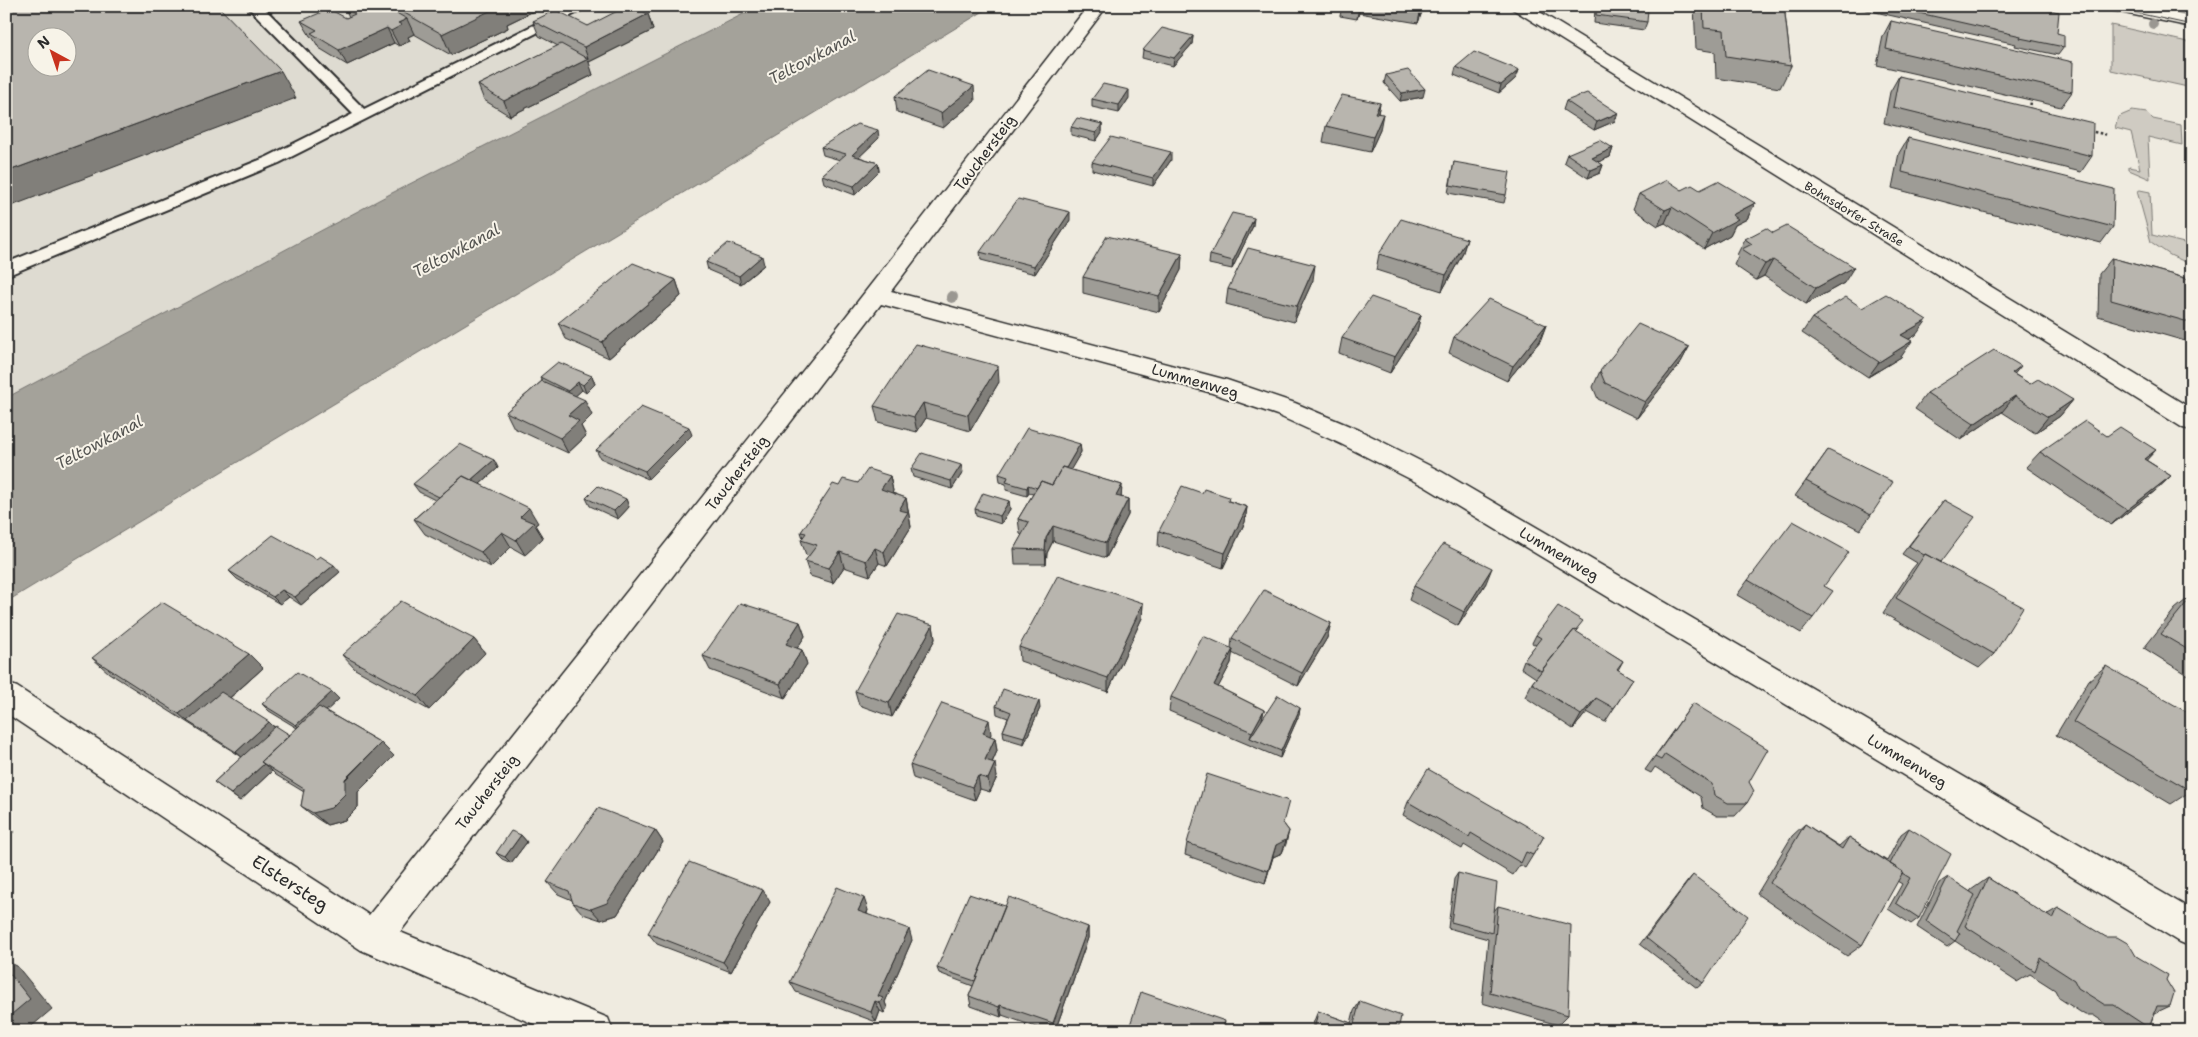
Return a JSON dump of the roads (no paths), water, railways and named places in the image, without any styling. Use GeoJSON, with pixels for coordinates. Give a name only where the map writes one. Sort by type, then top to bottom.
{"type":"FeatureCollection","features":[{"type":"Feature","properties":{"kind":"street","name":"Tauchersteig"},"geometry":{"type":"LineString","coordinates":[[373,938],[876,295],[1098,6]]}},
{"type":"Feature","properties":{"kind":"street","name":"Bohnsdorfer Straße"},"geometry":{"type":"LineString","coordinates":[[1517,6],[2192,421]]}},
{"type":"Feature","properties":{"kind":"street"},"geometry":{"type":"LineString","coordinates":[[2116,6],[2192,22]]}},
{"type":"Feature","properties":{"kind":"street","name":"Lummenweg"},"geometry":{"type":"LineString","coordinates":[[876,295],[1218,386],[1286,409],[1350,437],[1433,479],[2192,930]]}},
{"type":"Feature","properties":{"kind":"street","name":"Elstersteg"},"geometry":{"type":"LineString","coordinates":[[6,696],[373,938],[595,1031]]}},
{"type":"Feature","properties":{"kind":"lane"},"geometry":{"type":"LineString","coordinates":[[254,6],[362,115]]}},
{"type":"Feature","properties":{"kind":"lane"},"geometry":{"type":"LineString","coordinates":[[6,270],[273,160],[583,6]]}},
{"type":"Feature","properties":{"kind":"water","name":"Teltowkanal"},"geometry":{"type":"Polygon","coordinates":[[[759,6],[992,6],[6,602],[6,398],[392,193],[759,6]]]}},
{"type":"Feature","properties":{"kind":"tram line"},"geometry":{"type":"LineString","coordinates":[[2104,6],[2192,25]]}}]}
